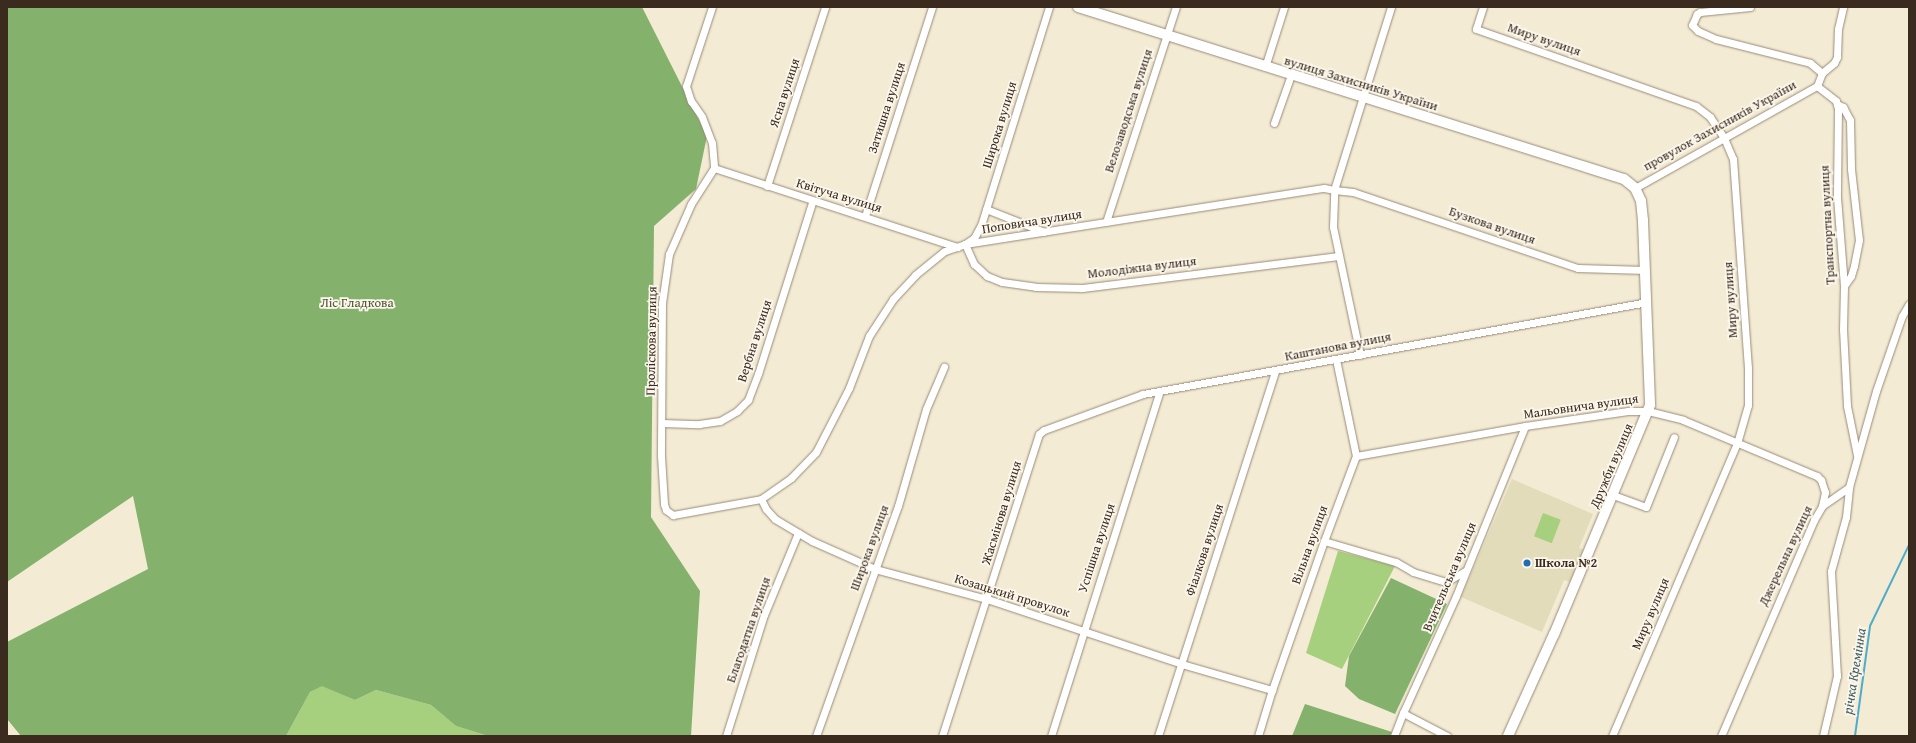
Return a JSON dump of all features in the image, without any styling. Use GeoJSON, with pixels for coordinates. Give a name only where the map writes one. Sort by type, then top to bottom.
{"type":"FeatureCollection","features":[{"type":"Feature","properties":{"kind":"street"},"geometry":{"type":"LineString","coordinates":[[712,7],[686,86],[691,101],[702,117],[712,142],[714,168]]}},
{"type":"Feature","properties":{"kind":"street","name":"Ясна вулиця"},"geometry":{"type":"LineString","coordinates":[[767,186],[825,7]]}},
{"type":"Feature","properties":{"kind":"street","name":"Затишна вулиця"},"geometry":{"type":"LineString","coordinates":[[865,216],[932,7]]}},
{"type":"Feature","properties":{"kind":"street","name":"Широка вулиця"},"geometry":{"type":"LineString","coordinates":[[965,244],[974,238],[981,225],[1049,7]]}},
{"type":"Feature","properties":{"kind":"street","name":"вулиця Захисників України"},"geometry":{"type":"LineString","coordinates":[[1078,7],[1166,36],[1624,179],[1635,188]]}},
{"type":"Feature","properties":{"kind":"street","name":"Велозаводська вулиця"},"geometry":{"type":"LineString","coordinates":[[1106,222],[1176,7]]}},
{"type":"Feature","properties":{"kind":"street"},"geometry":{"type":"LineString","coordinates":[[1265,67],[1284,7]]}},
{"type":"Feature","properties":{"kind":"street"},"geometry":{"type":"LineString","coordinates":[[1360,355],[1333,227],[1334,190],[1391,7]]}},
{"type":"Feature","properties":{"kind":"street","name":"Миру вулиця"},"geometry":{"type":"LineString","coordinates":[[1483,7],[1476,30],[1696,106],[1710,117],[1724,138],[1733,159],[1748,368],[1748,404],[1736,443],[1612,736]]}},
{"type":"Feature","properties":{"kind":"street"},"geometry":{"type":"LineString","coordinates":[[1750,7],[1700,12],[1694,18],[1692,25],[1698,31],[1716,39],[1810,63],[1822,72]]}},
{"type":"Feature","properties":{"kind":"street"},"geometry":{"type":"LineString","coordinates":[[1844,7],[1838,29],[1837,57],[1834,63],[1822,72],[1817,86],[1829,94],[1837,104],[1843,107],[1850,120],[1851,169],[1859,240],[1851,276],[1844,286]]}},
{"type":"Feature","properties":{"kind":"street"},"geometry":{"type":"LineString","coordinates":[[1274,123],[1290,75]]}},
{"type":"Feature","properties":{"kind":"street","name":"провулок Захисників України"},"geometry":{"type":"LineString","coordinates":[[1635,188],[1817,86]]}},
{"type":"Feature","properties":{"kind":"street","name":"Транспортна вулиця"},"geometry":{"type":"LineString","coordinates":[[1837,104],[1837,196],[1844,286],[1843,329],[1847,406],[1858,459]]}},
{"type":"Feature","properties":{"kind":"street","name":"Квітуча вулиця"},"geometry":{"type":"LineString","coordinates":[[714,168],[957,247]]}},
{"type":"Feature","properties":{"kind":"street","name":"Проліскова вулиця"},"geometry":{"type":"LineString","coordinates":[[673,515],[666,510],[664,504],[661,456],[662,302],[669,254],[691,204],[714,168]]}},
{"type":"Feature","properties":{"kind":"street","name":"Поповича вулиця"},"geometry":{"type":"LineString","coordinates":[[673,515],[761,499],[791,478],[816,452],[849,388],[869,336],[893,299],[915,275],[945,251],[965,244],[1324,188],[1334,190]]}},
{"type":"Feature","properties":{"kind":"street","name":"Дружби вулиця"},"geometry":{"type":"LineString","coordinates":[[1508,736],[1648,411],[1651,395],[1647,302],[1641,201],[1635,188]]}},
{"type":"Feature","properties":{"kind":"street","name":"Бузкова вулиця"},"geometry":{"type":"LineString","coordinates":[[1334,190],[1353,192],[1578,268],[1645,270]]}},
{"type":"Feature","properties":{"kind":"street","name":"Вербна вулиця"},"geometry":{"type":"LineString","coordinates":[[662,423],[699,424],[720,421],[737,411],[748,400],[758,374],[813,200]]}},
{"type":"Feature","properties":{"kind":"street"},"geometry":{"type":"LineString","coordinates":[[986,209],[1044,232]]}},
{"type":"Feature","properties":{"kind":"street","name":"Молодіжна вулиця"},"geometry":{"type":"LineString","coordinates":[[965,244],[974,264],[986,276],[1002,282],[1036,287],[1082,288],[1339,256]]}},
{"type":"Feature","properties":{"kind":"street","name":"Каштанова вулиця"},"geometry":{"type":"LineString","coordinates":[[1039,434],[1044,430],[1130,399],[1160,391],[1647,302]]}},
{"type":"Feature","properties":{"kind":"street"},"geometry":{"type":"LineString","coordinates":[[1823,736],[1837,676],[1831,571],[1846,517],[1849,487],[1876,391],[1902,316],[1909,304]]}},
{"type":"Feature","properties":{"kind":"street"},"geometry":{"type":"LineString","coordinates":[[1336,360],[1356,456]]}},
{"type":"Feature","properties":{"kind":"street","name":"Широка вулиця"},"geometry":{"type":"LineString","coordinates":[[816,736],[898,506],[926,409],[944,368]]}},
{"type":"Feature","properties":{"kind":"street","name":"Фіалкова вулиця"},"geometry":{"type":"LineString","coordinates":[[1158,736],[1275,371]]}},
{"type":"Feature","properties":{"kind":"street","name":"Успішна вулиця"},"geometry":{"type":"LineString","coordinates":[[1051,736],[1160,391]]}},
{"type":"Feature","properties":{"kind":"street","name":"Мальовнича вулиця"},"geometry":{"type":"LineString","coordinates":[[1356,456],[1525,426],[1628,411],[1648,411],[1683,420],[1817,476],[1821,480],[1825,492],[1822,506]]}},
{"type":"Feature","properties":{"kind":"street","name":"Вчительська вулиця"},"geometry":{"type":"LineString","coordinates":[[1394,736],[1452,603],[1525,426]]}},
{"type":"Feature","properties":{"kind":"street","name":"Жасмінова вулиця"},"geometry":{"type":"LineString","coordinates":[[942,736],[1039,434]]}},
{"type":"Feature","properties":{"kind":"street"},"geometry":{"type":"LineString","coordinates":[[1613,495],[1646,507],[1674,437]]}},
{"type":"Feature","properties":{"kind":"street","name":"Вільна вулиця"},"geometry":{"type":"LineString","coordinates":[[1258,736],[1272,690],[1324,541],[1356,456]]}},
{"type":"Feature","properties":{"kind":"street","name":"Джерельна вулиця"},"geometry":{"type":"LineString","coordinates":[[1721,736],[1802,547],[1822,506],[1849,487]]}},
{"type":"Feature","properties":{"kind":"street","name":"Козацький провулок"},"geometry":{"type":"LineString","coordinates":[[761,499],[766,509],[775,519],[812,541],[875,569],[987,599],[1182,664],[1272,690]]}},
{"type":"Feature","properties":{"kind":"street","name":"Благодатна вулиця"},"geometry":{"type":"LineString","coordinates":[[726,736],[764,615],[798,533]]}},
{"type":"Feature","properties":{"kind":"street"},"geometry":{"type":"LineString","coordinates":[[1324,541],[1396,562],[1413,572],[1446,582],[1465,571]]}},
{"type":"Feature","properties":{"kind":"street"},"geometry":{"type":"LineString","coordinates":[[1403,713],[1447,736]]}},
{"type":"Feature","properties":{"kind":"shaded area","name":"Школа №2"},"geometry":{"type":"Polygon","coordinates":[[[1512,479],[1593,514],[1579,548],[1584,550],[1570,582],[1564,580],[1542,632],[1461,597],[1512,479]]]}},
{"type":"Feature","properties":{"kind":"green space","name":"Ліс Гладкова"},"geometry":{"type":"Polygon","coordinates":[[[7,7],[642,7],[707,136],[696,189],[654,226],[651,517],[700,591],[691,736],[488,736],[456,726],[431,705],[376,690],[355,700],[322,686],[310,692],[286,736],[21,736],[7,719],[7,642],[148,569],[133,496],[7,582],[7,7]]]}},
{"type":"Feature","properties":{"kind":"green space"},"geometry":{"type":"Polygon","coordinates":[[[1543,513],[1561,520],[1552,543],[1534,536],[1543,513]]]}},
{"type":"Feature","properties":{"kind":"green space"},"geometry":{"type":"Polygon","coordinates":[[[1338,551],[1395,566],[1342,669],[1306,653],[1338,551]]]}},
{"type":"Feature","properties":{"kind":"green space"},"geometry":{"type":"Polygon","coordinates":[[[1391,578],[1447,604],[1395,714],[1359,699],[1345,686],[1349,656],[1391,578]]]}},
{"type":"Feature","properties":{"kind":"green space"},"geometry":{"type":"Polygon","coordinates":[[[322,685],[355,700],[376,690],[431,705],[456,726],[488,736],[286,736],[310,692],[322,685]]]}},
{"type":"Feature","properties":{"kind":"green space"},"geometry":{"type":"Polygon","coordinates":[[[1305,704],[1392,732],[1390,736],[1292,736],[1305,704]]]}},
{"type":"Feature","properties":{"kind":"waterway","name":"річка Кремінна"},"geometry":{"type":"LineString","coordinates":[[1855,736],[1870,626],[1909,545]]}},
{"type":"Feature","properties":{"kind":"place","name":"Школа №2"},"geometry":{"type":"Point","coordinates":[1527,563]}}]}
